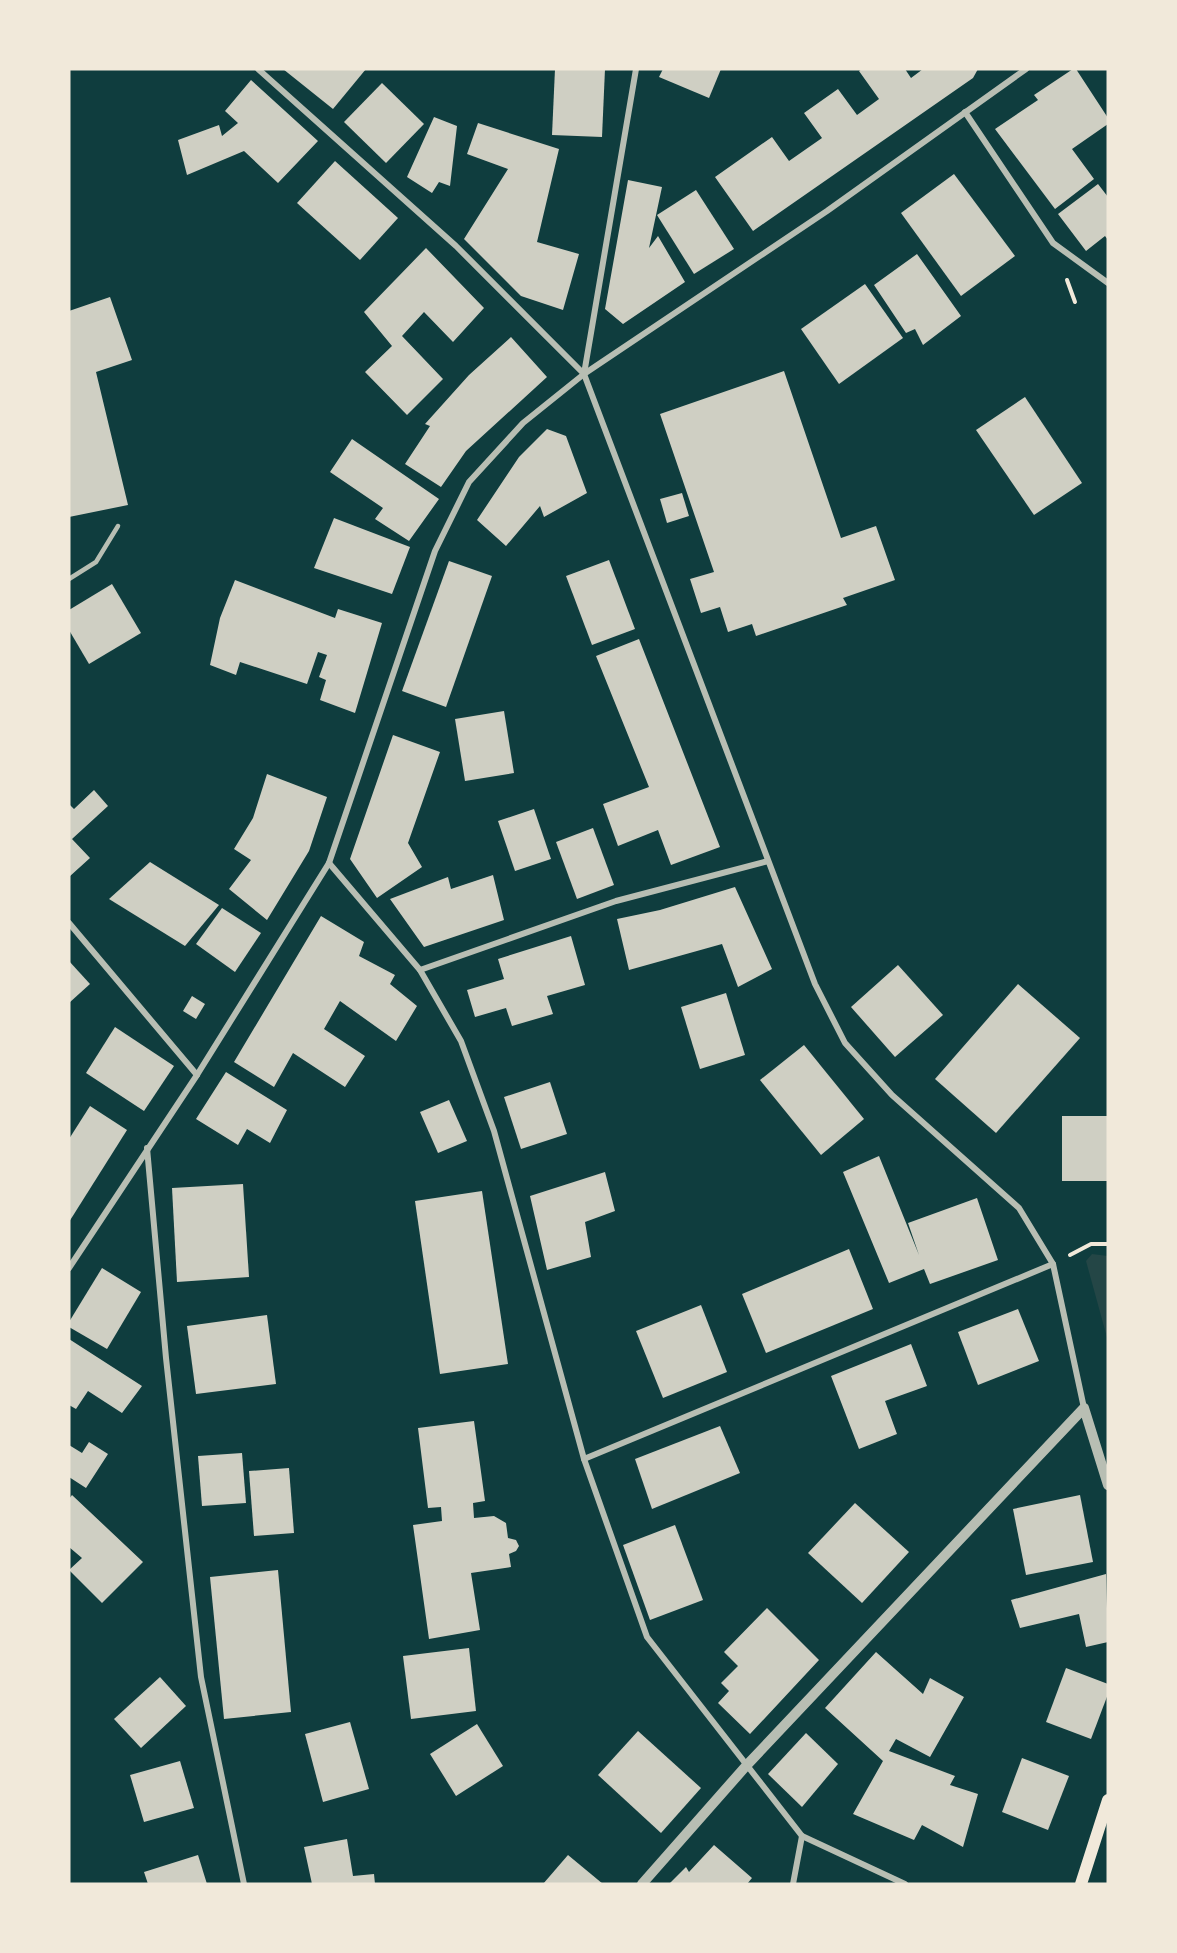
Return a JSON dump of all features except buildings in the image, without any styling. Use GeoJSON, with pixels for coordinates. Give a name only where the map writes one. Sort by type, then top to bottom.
{"type":"FeatureCollection","features":[{"type":"Feature","properties":{"kind":"main road"},"geometry":{"type":"LineString","coordinates":[[1081,1884],[1108,1800]]}},
{"type":"Feature","properties":{"kind":"street"},"geometry":{"type":"LineString","coordinates":[[258,69],[456,246],[584,374],[815,984],[845,1043],[892,1095],[1019,1208],[1053,1264],[1084,1408],[1108,1485]]}},
{"type":"Feature","properties":{"kind":"street"},"geometry":{"type":"LineString","coordinates":[[584,374],[636,69]]}},
{"type":"Feature","properties":{"kind":"street"},"geometry":{"type":"LineString","coordinates":[[69,1268],[198,1074],[329,862],[435,551],[469,482],[523,423],[584,374],[827,211],[1026,69]]}},
{"type":"Feature","properties":{"kind":"street"},"geometry":{"type":"LineString","coordinates":[[965,112],[1053,243],[1108,283]]}},
{"type":"Feature","properties":{"kind":"street"},"geometry":{"type":"LineString","coordinates":[[420,970],[616,901],[768,861]]}},
{"type":"Feature","properties":{"kind":"street"},"geometry":{"type":"LineString","coordinates":[[329,862],[420,970],[461,1041],[494,1131],[584,1459],[647,1637],[802,1836],[905,1884]]}},
{"type":"Feature","properties":{"kind":"street"},"geometry":{"type":"LineString","coordinates":[[69,923],[198,1074]]}},
{"type":"Feature","properties":{"kind":"street"},"geometry":{"type":"LineString","coordinates":[[147,1148],[166,1358],[201,1677],[244,1884]]}},
{"type":"Feature","properties":{"kind":"street"},"geometry":{"type":"LineString","coordinates":[[584,1459],[1053,1264]]}},
{"type":"Feature","properties":{"kind":"street"},"geometry":{"type":"LineString","coordinates":[[642,1884],[746,1766],[1084,1408]]}},
{"type":"Feature","properties":{"kind":"street"},"geometry":{"type":"LineString","coordinates":[[793,1884],[802,1836]]}},
{"type":"Feature","properties":{"kind":"lane"},"geometry":{"type":"LineString","coordinates":[[69,579],[96,562],[118,526]]}},
{"type":"Feature","properties":{"kind":"path"},"geometry":{"type":"LineString","coordinates":[[1053,1264],[1091,1244],[1108,1244]]}},
{"type":"Feature","properties":{"kind":"shaded area"},"geometry":{"type":"Polygon","coordinates":[[[1092,1254],[1108,1256],[1108,1341],[1086,1261],[1092,1254]]]}}]}
